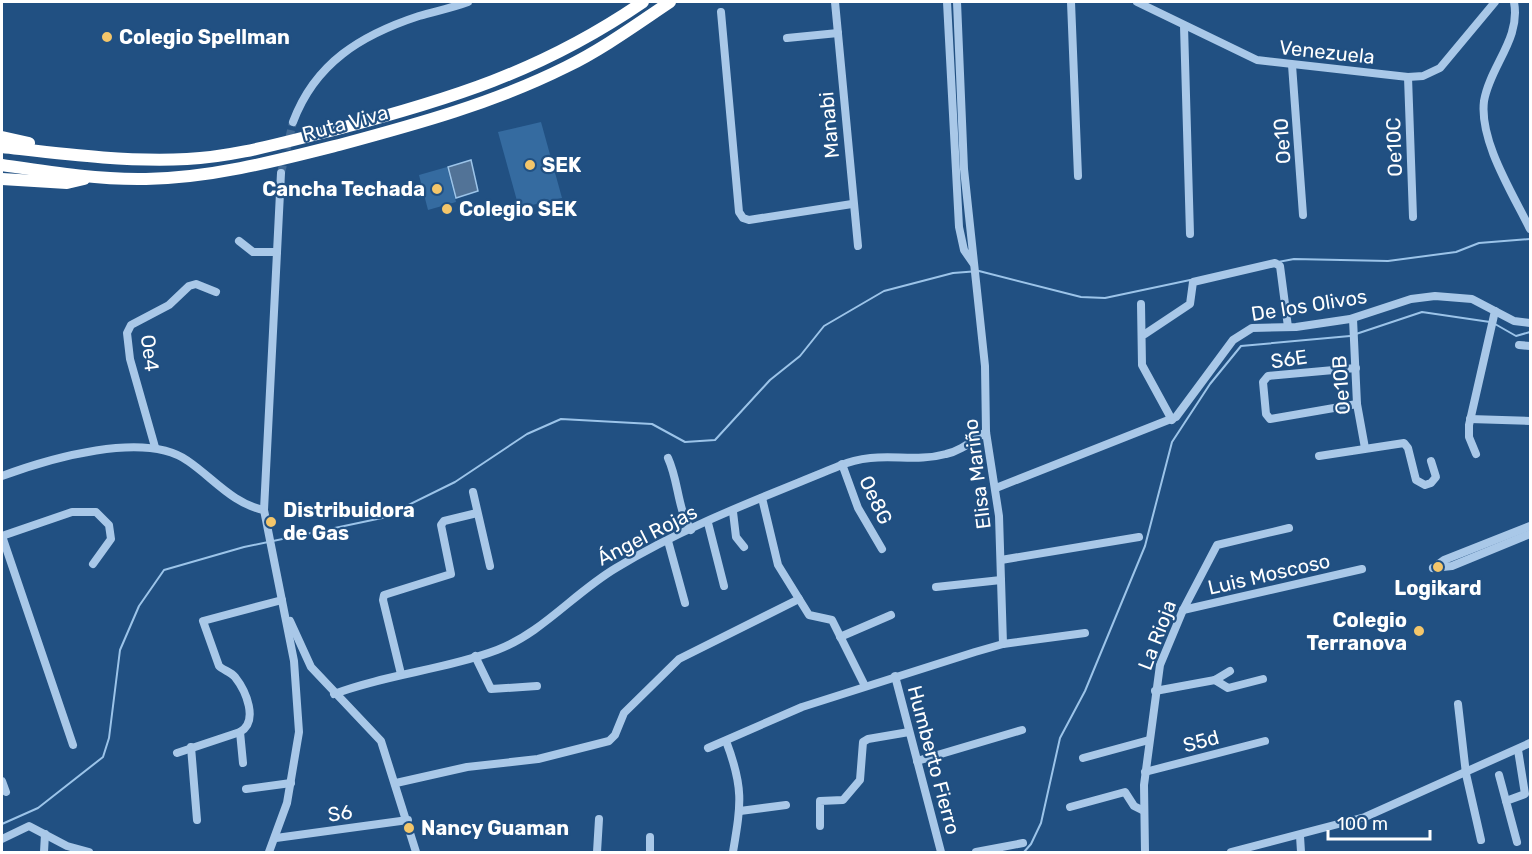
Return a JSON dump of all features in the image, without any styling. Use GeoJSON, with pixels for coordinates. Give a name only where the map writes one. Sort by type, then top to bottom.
{"type":"FeatureCollection","features":[{"type":"Feature","properties":{"kind":"highway","name":"Ruta Viva"},"geometry":{"type":"LineString","coordinates":[[2,147],[113,160],[189,159],[237,152],[306,137],[462,95],[563,51],[643,2]]}},
{"type":"Feature","properties":{"kind":"highway","name":"Ruta Viva"},"geometry":{"type":"LineString","coordinates":[[2,165],[90,177],[147,179],[191,177],[302,154],[466,110],[568,66],[670,2]]}},
{"type":"Feature","properties":{"kind":"highway"},"geometry":{"type":"LineString","coordinates":[[2,137],[152,159]]}},
{"type":"Feature","properties":{"kind":"highway"},"geometry":{"type":"LineString","coordinates":[[2,179],[67,183],[90,177]]}},
{"type":"Feature","properties":{"kind":"street"},"geometry":{"type":"LineString","coordinates":[[293,122],[314,79],[339,56],[400,23],[468,2]]}},
{"type":"Feature","properties":{"kind":"street","name":"Manabi"},"geometry":{"type":"LineString","coordinates":[[835,2],[852,204],[858,246]]}},
{"type":"Feature","properties":{"kind":"street","name":"Elisa Mariño"},"geometry":{"type":"LineString","coordinates":[[947,2],[956,193],[961,241],[975,266]]}},
{"type":"Feature","properties":{"kind":"street","name":"Elisa Mariño"},"geometry":{"type":"LineString","coordinates":[[957,2],[966,191],[985,366],[986,432],[996,488],[1003,644]]}},
{"type":"Feature","properties":{"kind":"street"},"geometry":{"type":"LineString","coordinates":[[1071,2],[1078,176]]}},
{"type":"Feature","properties":{"kind":"street","name":"Venezuela"},"geometry":{"type":"LineString","coordinates":[[1137,2],[1246,56],[1268,62],[1408,77],[1423,76],[1440,68],[1495,2]]}},
{"type":"Feature","properties":{"kind":"street"},"geometry":{"type":"LineString","coordinates":[[1514,2],[1516,18],[1513,31],[1489,84],[1484,113],[1493,150],[1530,229]]}},
{"type":"Feature","properties":{"kind":"street"},"geometry":{"type":"LineString","coordinates":[[721,12],[739,212],[743,218],[749,220],[852,204]]}},
{"type":"Feature","properties":{"kind":"street"},"geometry":{"type":"LineString","coordinates":[[1184,26],[1190,234]]}},
{"type":"Feature","properties":{"kind":"street"},"geometry":{"type":"LineString","coordinates":[[787,38],[838,33]]}},
{"type":"Feature","properties":{"kind":"street","name":"Oe10"},"geometry":{"type":"LineString","coordinates":[[1292,64],[1303,215]]}},
{"type":"Feature","properties":{"kind":"street","name":"Oe10C"},"geometry":{"type":"LineString","coordinates":[[1408,77],[1413,216]]}},
{"type":"Feature","properties":{"kind":"street"},"geometry":{"type":"LineString","coordinates":[[269,852],[276,838],[291,783],[298,745],[299,717],[297,683],[285,612],[272,559],[264,510],[281,173]]}},
{"type":"Feature","properties":{"kind":"street"},"geometry":{"type":"LineString","coordinates":[[956,193],[966,191]]}},
{"type":"Feature","properties":{"kind":"street"},"geometry":{"type":"LineString","coordinates":[[238,241],[253,252],[278,252]]}},
{"type":"Feature","properties":{"kind":"street"},"geometry":{"type":"LineString","coordinates":[[1145,334],[1190,304],[1193,282],[1275,263],[1280,266],[1288,327]]}},
{"type":"Feature","properties":{"kind":"street","name":"Oe4"},"geometry":{"type":"LineString","coordinates":[[155,447],[130,359],[127,333],[131,325],[169,305],[189,286],[196,284],[216,292]]}},
{"type":"Feature","properties":{"kind":"street","name":"De los Olivos"},"geometry":{"type":"LineString","coordinates":[[996,488],[1172,420],[1185,408],[1238,335],[1258,327],[1288,327],[1352,319],[1411,299],[1434,296],[1472,299],[1494,315],[1530,323]]}},
{"type":"Feature","properties":{"kind":"street"},"geometry":{"type":"LineString","coordinates":[[1141,304],[1142,365],[1172,420]]}},
{"type":"Feature","properties":{"kind":"street"},"geometry":{"type":"LineString","coordinates":[[1476,454],[1469,437],[1470,419],[1494,315]]}},
{"type":"Feature","properties":{"kind":"street","name":"Oe10B"},"geometry":{"type":"LineString","coordinates":[[1352,319],[1355,404],[1363,448]]}},
{"type":"Feature","properties":{"kind":"street"},"geometry":{"type":"LineString","coordinates":[[1519,345],[1530,346]]}},
{"type":"Feature","properties":{"kind":"street","name":"S6E"},"geometry":{"type":"LineString","coordinates":[[1354,368],[1269,376],[1264,380],[1266,414],[1272,418],[1355,404]]}},
{"type":"Feature","properties":{"kind":"street"},"geometry":{"type":"LineString","coordinates":[[1470,419],[1530,421]]}},
{"type":"Feature","properties":{"kind":"street","name":"Ángel Rojas"},"geometry":{"type":"LineString","coordinates":[[334,693],[364,682],[496,650],[533,633],[558,609],[601,577],[691,530],[842,464],[872,456],[942,455],[955,451],[986,432]]}},
{"type":"Feature","properties":{"kind":"street"},"geometry":{"type":"LineString","coordinates":[[1319,456],[1363,448],[1406,444],[1414,476],[1421,484],[1431,483],[1436,479],[1431,461]]}},
{"type":"Feature","properties":{"kind":"street"},"geometry":{"type":"LineString","coordinates":[[2,476],[57,458],[155,447],[187,460],[235,498],[264,510]]}},
{"type":"Feature","properties":{"kind":"street"},"geometry":{"type":"LineString","coordinates":[[668,458],[677,476],[683,515],[691,530]]}},
{"type":"Feature","properties":{"kind":"street","name":"Oe8G"},"geometry":{"type":"LineString","coordinates":[[842,464],[860,513],[882,549]]}},
{"type":"Feature","properties":{"kind":"street"},"geometry":{"type":"LineString","coordinates":[[473,492],[490,566]]}},
{"type":"Feature","properties":{"kind":"street"},"geometry":{"type":"LineString","coordinates":[[762,498],[778,565],[811,617],[830,619],[865,686]]}},
{"type":"Feature","properties":{"kind":"street"},"geometry":{"type":"LineString","coordinates":[[73,745],[2,536],[72,512],[96,512],[109,525],[111,539],[93,564]]}},
{"type":"Feature","properties":{"kind":"street"},"geometry":{"type":"LineString","coordinates":[[733,512],[736,537],[744,547]]}},
{"type":"Feature","properties":{"kind":"street"},"geometry":{"type":"LineString","coordinates":[[401,674],[383,600],[384,595],[451,574],[441,525],[444,520],[477,513]]}},
{"type":"Feature","properties":{"kind":"street"},"geometry":{"type":"LineString","coordinates":[[708,523],[724,586]]}},
{"type":"Feature","properties":{"kind":"street"},"geometry":{"type":"LineString","coordinates":[[1530,526],[1510,539],[1452,566],[1433,568],[1444,560],[1510,539],[1530,534]]}},
{"type":"Feature","properties":{"kind":"street","name":"La Rioja"},"geometry":{"type":"LineString","coordinates":[[1145,852],[1142,810],[1155,691],[1160,665],[1183,610],[1216,545],[1289,528]]}},
{"type":"Feature","properties":{"kind":"street"},"geometry":{"type":"LineString","coordinates":[[1001,560],[1139,537]]}},
{"type":"Feature","properties":{"kind":"street"},"geometry":{"type":"LineString","coordinates":[[668,541],[685,603]]}},
{"type":"Feature","properties":{"kind":"street","name":"Luis Moscoso"},"geometry":{"type":"LineString","coordinates":[[1183,610],[1362,569]]}},
{"type":"Feature","properties":{"kind":"street"},"geometry":{"type":"LineString","coordinates":[[936,587],[1001,580]]}},
{"type":"Feature","properties":{"kind":"street"},"geometry":{"type":"LineString","coordinates":[[396,783],[467,766],[538,759],[609,741],[615,735],[624,713],[679,659],[799,599]]}},
{"type":"Feature","properties":{"kind":"street"},"geometry":{"type":"LineString","coordinates":[[177,753],[240,732],[251,720],[249,708],[235,676],[219,666],[203,621],[282,600]]}},
{"type":"Feature","properties":{"kind":"street"},"geometry":{"type":"LineString","coordinates":[[285,612],[304,656],[334,693],[381,741],[408,820],[416,852]]}},
{"type":"Feature","properties":{"kind":"street"},"geometry":{"type":"LineString","coordinates":[[840,637],[891,615]]}},
{"type":"Feature","properties":{"kind":"street"},"geometry":{"type":"LineString","coordinates":[[708,748],[791,711],[895,676],[1003,644],[1085,633]]}},
{"type":"Feature","properties":{"kind":"street"},"geometry":{"type":"LineString","coordinates":[[475,656],[491,689],[537,686]]}},
{"type":"Feature","properties":{"kind":"street"},"geometry":{"type":"LineString","coordinates":[[1155,691],[1215,680],[1230,671]]}},
{"type":"Feature","properties":{"kind":"street","name":"Humberto Fierro"},"geometry":{"type":"LineString","coordinates":[[895,676],[941,852]]}},
{"type":"Feature","properties":{"kind":"street"},"geometry":{"type":"LineString","coordinates":[[1215,680],[1228,688],[1263,679]]}},
{"type":"Feature","properties":{"kind":"street"},"geometry":{"type":"LineString","coordinates":[[1458,704],[1466,774],[1481,840]]}},
{"type":"Feature","properties":{"kind":"street"},"geometry":{"type":"LineString","coordinates":[[917,761],[1022,730]]}},
{"type":"Feature","properties":{"kind":"street"},"geometry":{"type":"LineString","coordinates":[[240,732],[243,763]]}},
{"type":"Feature","properties":{"kind":"street"},"geometry":{"type":"LineString","coordinates":[[820,826],[820,801],[843,800],[860,780],[862,745],[865,740],[909,732]]}},
{"type":"Feature","properties":{"kind":"street"},"geometry":{"type":"LineString","coordinates":[[1083,758],[1149,740]]}},
{"type":"Feature","properties":{"kind":"street"},"geometry":{"type":"LineString","coordinates":[[726,741],[739,777],[740,812],[733,852]]}},
{"type":"Feature","properties":{"kind":"street","name":"S5d"},"geometry":{"type":"LineString","coordinates":[[1145,772],[1265,741]]}},
{"type":"Feature","properties":{"kind":"street"},"geometry":{"type":"LineString","coordinates":[[1231,852],[1254,850],[1365,817],[1466,774],[1530,743]]}},
{"type":"Feature","properties":{"kind":"street"},"geometry":{"type":"LineString","coordinates":[[191,747],[197,820]]}},
{"type":"Feature","properties":{"kind":"street"},"geometry":{"type":"LineString","coordinates":[[1506,801],[1525,794],[1518,750]]}},
{"type":"Feature","properties":{"kind":"street"},"geometry":{"type":"LineString","coordinates":[[1499,775],[1517,842]]}},
{"type":"Feature","properties":{"kind":"street"},"geometry":{"type":"LineString","coordinates":[[2,782],[6,792]]}},
{"type":"Feature","properties":{"kind":"street"},"geometry":{"type":"LineString","coordinates":[[246,789],[291,783]]}},
{"type":"Feature","properties":{"kind":"street"},"geometry":{"type":"LineString","coordinates":[[1070,807],[1125,792],[1134,806],[1142,810]]}},
{"type":"Feature","properties":{"kind":"street"},"geometry":{"type":"LineString","coordinates":[[740,812],[786,805]]}},
{"type":"Feature","properties":{"kind":"street"},"geometry":{"type":"LineString","coordinates":[[597,852],[599,819]]}},
{"type":"Feature","properties":{"kind":"street","name":"S6"},"geometry":{"type":"LineString","coordinates":[[276,838],[408,820]]}},
{"type":"Feature","properties":{"kind":"street"},"geometry":{"type":"LineString","coordinates":[[2,839],[29,826],[67,846],[89,852]]}},
{"type":"Feature","properties":{"kind":"street"},"geometry":{"type":"LineString","coordinates":[[44,852],[45,834]]}},
{"type":"Feature","properties":{"kind":"street"},"geometry":{"type":"LineString","coordinates":[[1300,836],[1301,852]]}},
{"type":"Feature","properties":{"kind":"street"},"geometry":{"type":"LineString","coordinates":[[650,837],[650,852]]}},
{"type":"Feature","properties":{"kind":"street"},"geometry":{"type":"LineString","coordinates":[[976,852],[1023,843]]}},
{"type":"Feature","properties":{"kind":"shaded area","name":"SEK"},"geometry":{"type":"Polygon","coordinates":[[[541,122],[562,198],[519,208],[498,132],[541,122]]]}},
{"type":"Feature","properties":{"kind":"shaded area"},"geometry":{"type":"Polygon","coordinates":[[[471,160],[478,191],[456,198],[448,167],[471,160]]]}},
{"type":"Feature","properties":{"kind":"shaded area","name":"Cancha Techada"},"geometry":{"type":"Polygon","coordinates":[[[447,167],[456,202],[428,210],[419,175],[447,167]]]}},
{"type":"Feature","properties":{"kind":"waterway"},"geometry":{"type":"LineString","coordinates":[[1278,262],[1294,259],[1388,261],[1456,252],[1479,243],[1530,239]]}},
{"type":"Feature","properties":{"kind":"waterway"},"geometry":{"type":"LineString","coordinates":[[2,824],[38,808],[103,757],[109,738],[120,650],[139,606],[164,570],[244,547],[382,518],[455,482],[527,434],[561,419],[652,424],[685,442],[715,440],[770,380],[800,356],[824,326],[884,291],[953,273],[979,271],[1081,297],[1105,298],[1190,280]]}},
{"type":"Feature","properties":{"kind":"waterway"},"geometry":{"type":"LineString","coordinates":[[1356,334],[1422,312],[1490,322]]}},
{"type":"Feature","properties":{"kind":"waterway"},"geometry":{"type":"LineString","coordinates":[[1495,324],[1516,336],[1530,332]]}},
{"type":"Feature","properties":{"kind":"waterway"},"geometry":{"type":"LineString","coordinates":[[1024,852],[1031,844],[1041,823],[1060,738],[1085,691],[1145,546],[1172,442],[1210,384],[1241,346],[1350,336]]}},
{"type":"Feature","properties":{"kind":"tunnel"},"geometry":{"type":"LineString","coordinates":[[281,173],[293,122]]}},
{"type":"Feature","properties":{"kind":"place","name":"Colegio Spellman"},"geometry":{"type":"Point","coordinates":[107,37]}},
{"type":"Feature","properties":{"kind":"place","name":"SEK"},"geometry":{"type":"Point","coordinates":[530,165]}},
{"type":"Feature","properties":{"kind":"place","name":"Cancha Techada"},"geometry":{"type":"Point","coordinates":[437,189]}},
{"type":"Feature","properties":{"kind":"place","name":"Colegio SEK"},"geometry":{"type":"Point","coordinates":[447,209]}},
{"type":"Feature","properties":{"kind":"place","name":"Distribuidora de Gas"},"geometry":{"type":"Point","coordinates":[271,522]}},
{"type":"Feature","properties":{"kind":"place","name":"Logikard"},"geometry":{"type":"Point","coordinates":[1438,567]}},
{"type":"Feature","properties":{"kind":"place","name":"Colegio Terranova"},"geometry":{"type":"Point","coordinates":[1419,631]}},
{"type":"Feature","properties":{"kind":"place","name":"Nancy Guaman"},"geometry":{"type":"Point","coordinates":[409,828]}}]}
